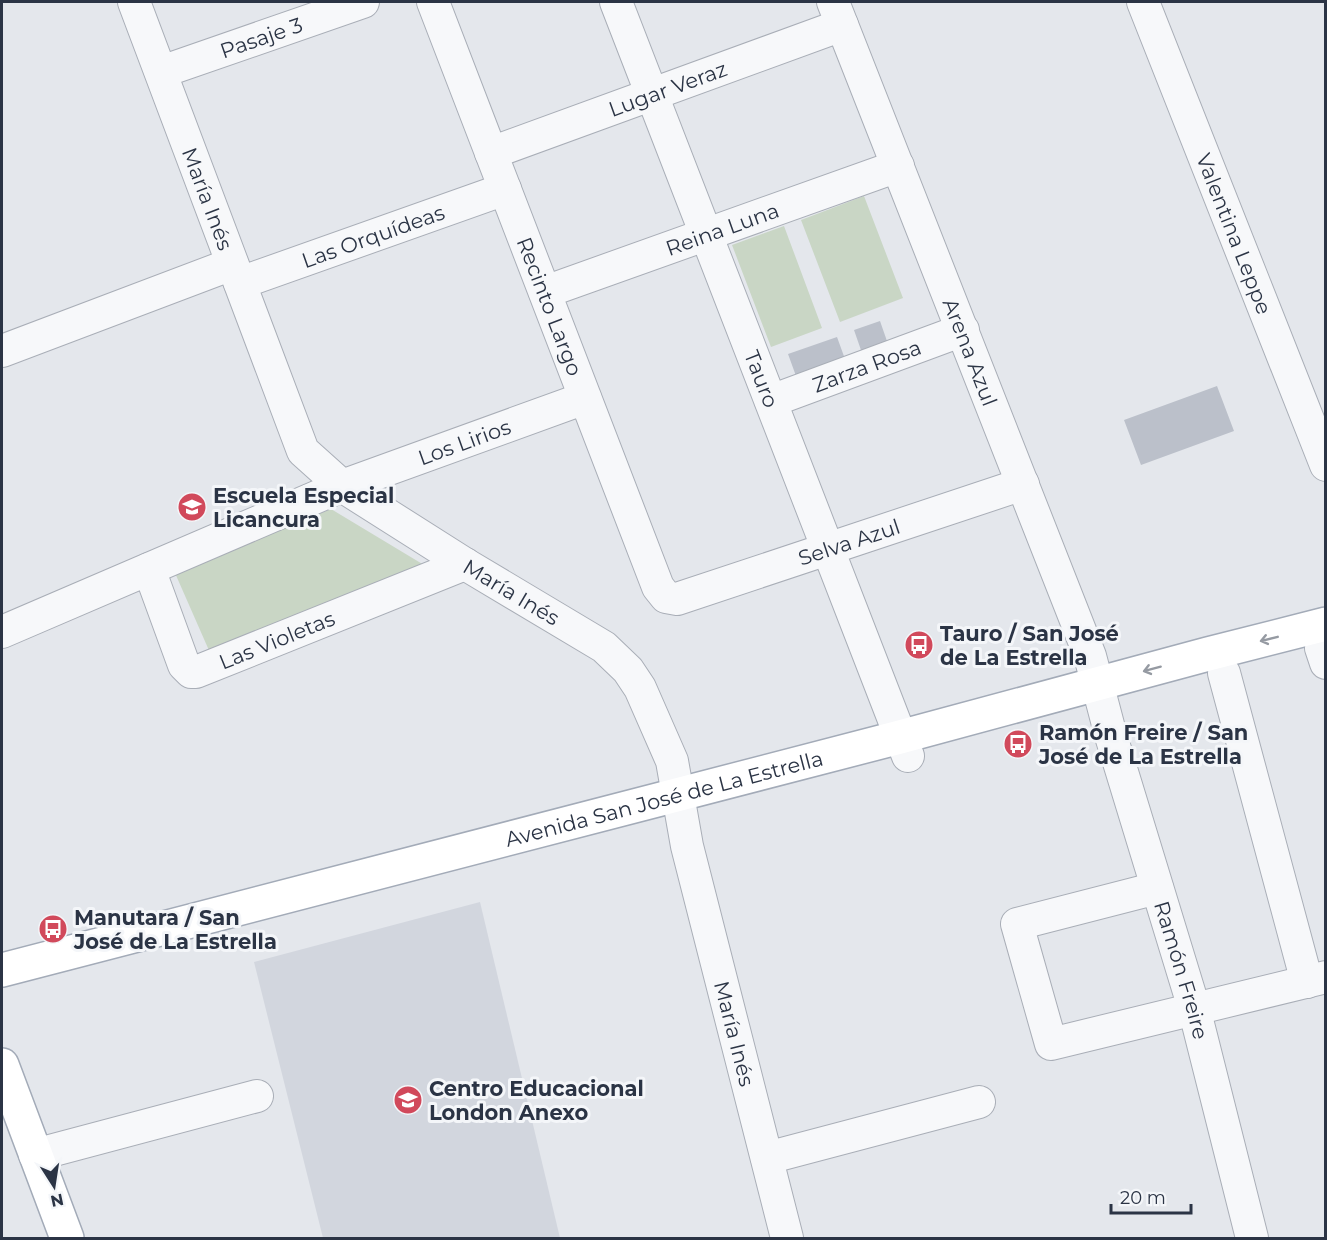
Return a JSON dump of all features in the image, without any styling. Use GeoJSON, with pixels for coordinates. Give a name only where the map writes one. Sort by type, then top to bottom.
{"type":"FeatureCollection","features":[{"type":"Feature","properties":{"kind":"main road","name":"Avenida San José de La Estrella"},"geometry":{"type":"LineString","coordinates":[[2,970],[680,805],[1099,695],[1325,646]]}},
{"type":"Feature","properties":{"kind":"main road","name":"Avenida San José de La Estrella"},"geometry":{"type":"LineString","coordinates":[[1099,695],[1224,673],[1325,646]]}},
{"type":"Feature","properties":{"kind":"main road","name":"Avenida San José de La Estrella"},"geometry":{"type":"LineString","coordinates":[[2,992],[680,805]]}},
{"type":"Feature","properties":{"kind":"main road"},"geometry":{"type":"LineString","coordinates":[[2,1065],[67,1239]]}},
{"type":"Feature","properties":{"kind":"street","name":"María Inés"},"geometry":{"type":"LineString","coordinates":[[134,2],[303,451],[342,486],[465,564],[604,647],[628,670],[644,697],[672,761],[690,857],[787,1239]]}},
{"type":"Feature","properties":{"kind":"street","name":"Pasaje 3"},"geometry":{"type":"LineString","coordinates":[[161,72],[363,2]]}},
{"type":"Feature","properties":{"kind":"street","name":"Recinto Largo"},"geometry":{"type":"LineString","coordinates":[[433,2],[658,587],[666,597],[677,599]]}},
{"type":"Feature","properties":{"kind":"street","name":"Tauro"},"geometry":{"type":"LineString","coordinates":[[616,2],[904,747]]}},
{"type":"Feature","properties":{"kind":"street","name":"Valentina Leppe"},"geometry":{"type":"LineString","coordinates":[[1143,2],[1326,465]]}},
{"type":"Feature","properties":{"kind":"street","name":"Lugar Veraz"},"geometry":{"type":"LineString","coordinates":[[491,153],[652,93],[838,13]]}},
{"type":"Feature","properties":{"kind":"street","name":"Arena Azul"},"geometry":{"type":"LineString","coordinates":[[838,13],[1090,656],[1099,695]]}},
{"type":"Feature","properties":{"kind":"street","name":"Reina Luna"},"geometry":{"type":"LineString","coordinates":[[545,292],[898,166]]}},
{"type":"Feature","properties":{"kind":"street","name":"Las Orquídeas"},"geometry":{"type":"LineString","coordinates":[[2,351],[236,273],[505,189]]}},
{"type":"Feature","properties":{"kind":"street","name":"Zarza Rosa"},"geometry":{"type":"LineString","coordinates":[[771,401],[963,330]]}},
{"type":"Feature","properties":{"kind":"street","name":"Los Lirios"},"geometry":{"type":"LineString","coordinates":[[342,486],[585,398]]}},
{"type":"Feature","properties":{"kind":"street","name":"Selva Azul"},"geometry":{"type":"LineString","coordinates":[[677,599],[1023,484]]}},
{"type":"Feature","properties":{"kind":"street"},"geometry":{"type":"LineString","coordinates":[[2,632],[342,486]]}},
{"type":"Feature","properties":{"kind":"street","name":"Las Violetas"},"geometry":{"type":"LineString","coordinates":[[149,569],[184,665],[190,672],[196,672],[465,564]]}},
{"type":"Feature","properties":{"kind":"street"},"geometry":{"type":"LineString","coordinates":[[1157,888],[1017,924],[1051,1044],[1316,979],[1224,673]]}},
{"type":"Feature","properties":{"kind":"street","name":"Ramón Freire"},"geometry":{"type":"LineString","coordinates":[[1099,695],[1194,1008],[1252,1239]]}},
{"type":"Feature","properties":{"kind":"street"},"geometry":{"type":"LineString","coordinates":[[35,1155],[257,1096]]}},
{"type":"Feature","properties":{"kind":"street"},"geometry":{"type":"LineString","coordinates":[[767,1158],[979,1102]]}},
{"type":"Feature","properties":{"kind":"shaded area","name":"Centro Educacional London Anexo"},"geometry":{"type":"Polygon","coordinates":[[[480,902],[560,1238],[323,1238],[254,962],[480,902]]]}},
{"type":"Feature","properties":{"kind":"green space"},"geometry":{"type":"Polygon","coordinates":[[[864,196],[903,298],[840,322],[801,220],[864,196]]]}},
{"type":"Feature","properties":{"kind":"green space"},"geometry":{"type":"Polygon","coordinates":[[[784,226],[822,328],[771,347],[732,245],[784,226]]]}},
{"type":"Feature","properties":{"kind":"green space"},"geometry":{"type":"Polygon","coordinates":[[[331,509],[429,568],[211,655],[175,573],[331,509]]]}},
{"type":"Feature","properties":{"kind":"building"},"geometry":{"type":"Polygon","coordinates":[[[880,321],[888,344],[862,353],[854,330],[880,321]]]}},
{"type":"Feature","properties":{"kind":"building"},"geometry":{"type":"Polygon","coordinates":[[[837,337],[845,359],[796,376],[788,354],[837,337]]]}},
{"type":"Feature","properties":{"kind":"building"},"geometry":{"type":"Polygon","coordinates":[[[1217,386],[1234,431],[1141,465],[1124,420],[1217,386]]]}},
{"type":"Feature","properties":{"kind":"place","name":"Escuela Especial Licancura"},"geometry":{"type":"Point","coordinates":[192,507]}},
{"type":"Feature","properties":{"kind":"place","name":"Tauro / San José de La Estrella"},"geometry":{"type":"Point","coordinates":[919,645]}},
{"type":"Feature","properties":{"kind":"place","name":"Ramón Freire / San José de La Estrella"},"geometry":{"type":"Point","coordinates":[1018,744]}},
{"type":"Feature","properties":{"kind":"place","name":"Manutara / San José de La Estrella"},"geometry":{"type":"Point","coordinates":[53,929]}},
{"type":"Feature","properties":{"kind":"place","name":"Centro Educacional London Anexo"},"geometry":{"type":"Point","coordinates":[408,1100]}}]}
